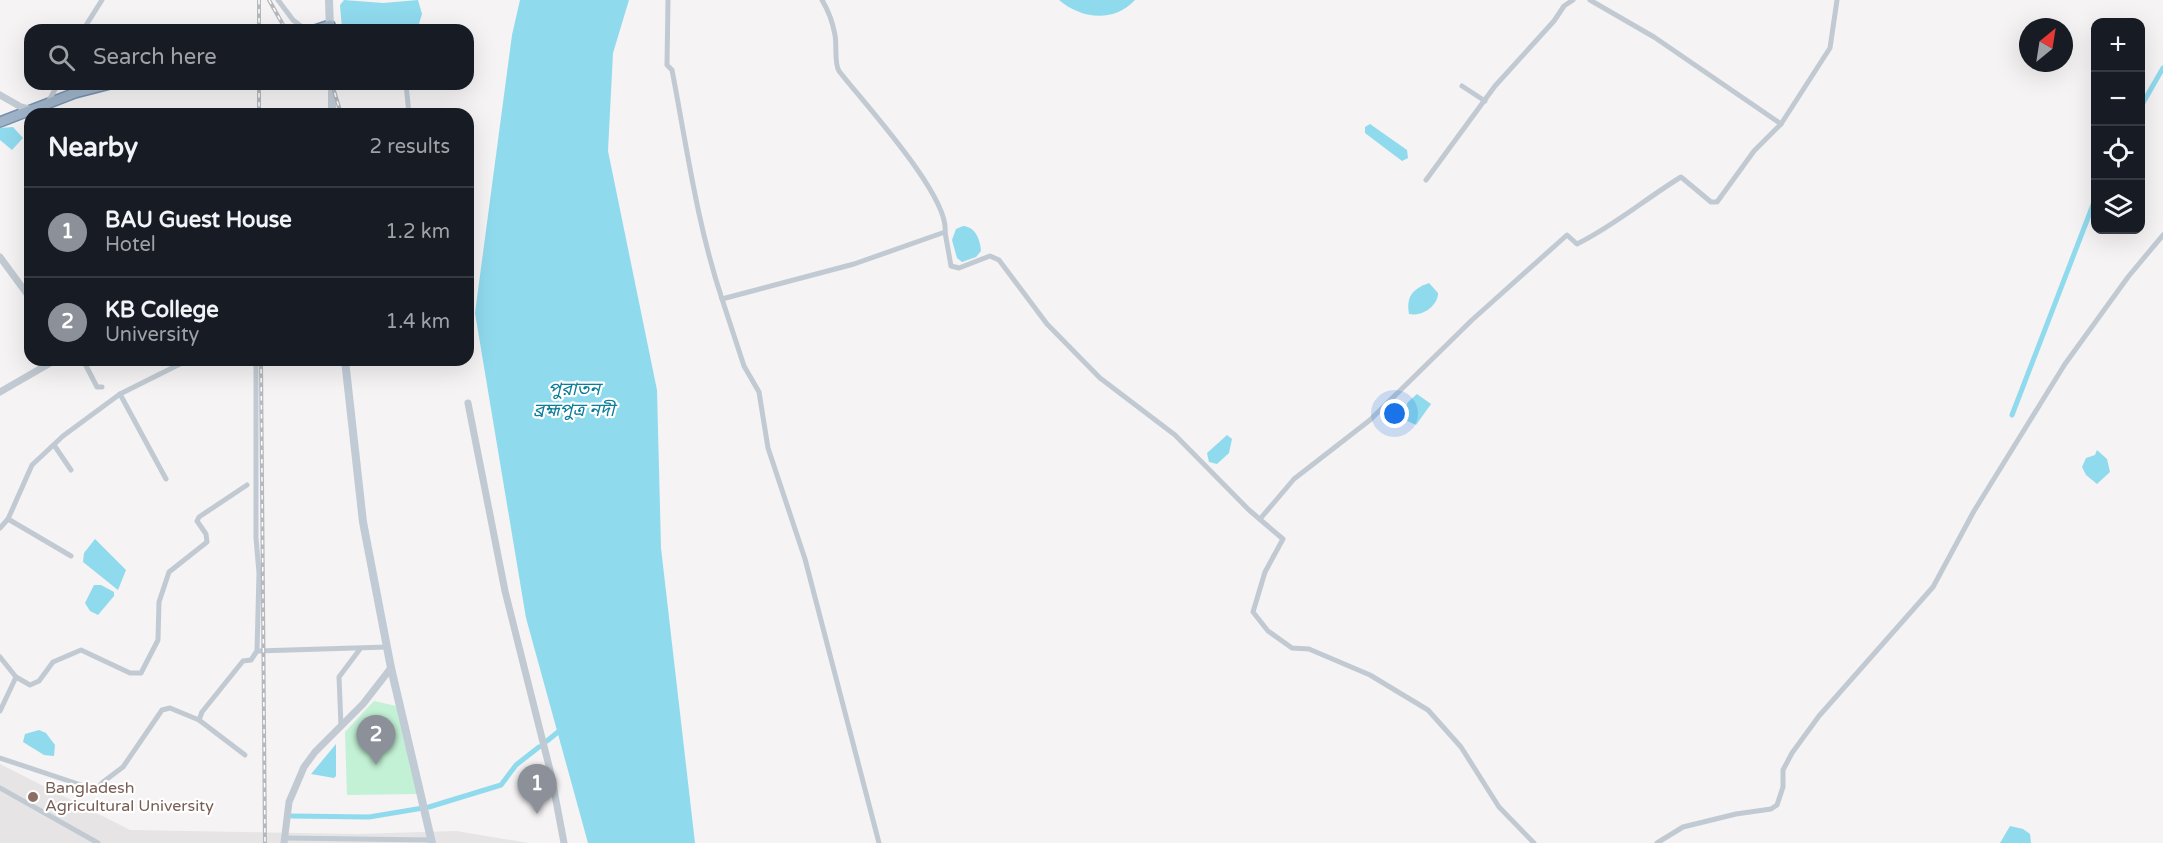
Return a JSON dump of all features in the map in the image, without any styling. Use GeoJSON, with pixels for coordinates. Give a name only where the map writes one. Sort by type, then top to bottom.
{"type":"FeatureCollection","features":[{"type":"Feature","properties":{"kind":"highway"},"geometry":{"type":"LineString","coordinates":[[35,108],[91,90]]}},
{"type":"Feature","properties":{"kind":"highway"},"geometry":{"type":"LineString","coordinates":[[0,122],[24,112]]}},
{"type":"Feature","properties":{"kind":"main road"},"geometry":{"type":"LineString","coordinates":[[329,0],[330,24]]}},
{"type":"Feature","properties":{"kind":"main road"},"geometry":{"type":"LineString","coordinates":[[332,90],[333,108]]}},
{"type":"Feature","properties":{"kind":"main road"},"geometry":{"type":"LineString","coordinates":[[346,366],[363,522],[391,668],[432,841]]}},
{"type":"Feature","properties":{"kind":"street"},"geometry":{"type":"LineString","coordinates":[[87,24],[102,0]]}},
{"type":"Feature","properties":{"kind":"street"},"geometry":{"type":"LineString","coordinates":[[278,0],[298,24]]}},
{"type":"Feature","properties":{"kind":"street"},"geometry":{"type":"LineString","coordinates":[[668,0],[667,65],[672,70],[686,161],[705,246],[744,366],[759,392],[768,448],[805,559],[879,843]]}},
{"type":"Feature","properties":{"kind":"street"},"geometry":{"type":"LineString","coordinates":[[822,0],[835,34],[837,68],[887,128],[923,178],[943,217],[951,266],[959,268],[990,256],[999,260],[1018,282],[1027,300],[1068,346],[1118,393],[1175,435],[1283,539],[1272,557],[1258,592],[1254,612],[1258,621],[1268,631],[1293,648],[1309,649],[1370,675],[1428,710],[1461,747],[1499,807],[1534,843]]}},
{"type":"Feature","properties":{"kind":"street"},"geometry":{"type":"LineString","coordinates":[[1426,180],[1495,86],[1554,21],[1564,6],[1573,0]]}},
{"type":"Feature","properties":{"kind":"street"},"geometry":{"type":"LineString","coordinates":[[1590,0],[1654,37],[1782,124]]}},
{"type":"Feature","properties":{"kind":"street"},"geometry":{"type":"LineString","coordinates":[[1260,519],[1294,479],[1370,420],[1472,320],[1567,235],[1577,244],[1601,234],[1631,210],[1681,177],[1711,202],[1717,202],[1754,151],[1782,124],[1830,48],[1837,0]]}},
{"type":"Feature","properties":{"kind":"street"},"geometry":{"type":"LineString","coordinates":[[1462,86],[1485,102]]}},
{"type":"Feature","properties":{"kind":"street"},"geometry":{"type":"LineString","coordinates":[[47,104],[55,90]]}},
{"type":"Feature","properties":{"kind":"street"},"geometry":{"type":"LineString","coordinates":[[407,90],[408,108]]}},
{"type":"Feature","properties":{"kind":"street"},"geometry":{"type":"LineString","coordinates":[[0,95],[21,107],[35,108]]}},
{"type":"Feature","properties":{"kind":"street"},"geometry":{"type":"LineString","coordinates":[[722,299],[854,264],[945,232]]}},
{"type":"Feature","properties":{"kind":"street"},"geometry":{"type":"LineString","coordinates":[[1656,843],[1683,827],[1736,814],[1763,811],[1777,805],[1783,787],[1783,770],[1792,753],[1819,716],[1933,587],[1974,511],[2065,364],[2128,277],[2163,235]]}},
{"type":"Feature","properties":{"kind":"street"},"geometry":{"type":"LineString","coordinates":[[0,256],[24,290]]}},
{"type":"Feature","properties":{"kind":"street"},"geometry":{"type":"LineString","coordinates":[[0,392],[45,366]]}},
{"type":"Feature","properties":{"kind":"street"},"geometry":{"type":"LineString","coordinates":[[86,366],[97,387],[102,387]]}},
{"type":"Feature","properties":{"kind":"street"},"geometry":{"type":"LineString","coordinates":[[0,528],[8,519],[32,465],[99,407],[176,366]]}},
{"type":"Feature","properties":{"kind":"street"},"geometry":{"type":"LineString","coordinates":[[200,720],[202,712],[240,665],[251,660],[257,651],[259,573],[256,538],[256,366]]}},
{"type":"Feature","properties":{"kind":"street"},"geometry":{"type":"LineString","coordinates":[[120,394],[166,479]]}},
{"type":"Feature","properties":{"kind":"street"},"geometry":{"type":"LineString","coordinates":[[468,403],[505,591],[551,774],[564,843]]}},
{"type":"Feature","properties":{"kind":"street"},"geometry":{"type":"LineString","coordinates":[[54,445],[71,470]]}},
{"type":"Feature","properties":{"kind":"street"},"geometry":{"type":"LineString","coordinates":[[0,657],[16,677],[30,685],[39,681],[53,662],[81,650],[130,673],[141,673],[158,640],[159,602],[169,572],[207,542],[208,539],[197,521],[199,517],[247,485]]}},
{"type":"Feature","properties":{"kind":"street"},"geometry":{"type":"LineString","coordinates":[[8,519],[70,556]]}},
{"type":"Feature","properties":{"kind":"street"},"geometry":{"type":"LineString","coordinates":[[257,651],[387,647]]}},
{"type":"Feature","properties":{"kind":"street"},"geometry":{"type":"LineString","coordinates":[[341,727],[339,677],[360,649]]}},
{"type":"Feature","properties":{"kind":"street"},"geometry":{"type":"LineString","coordinates":[[391,668],[341,727],[315,752],[301,773],[289,802],[284,840],[432,841]]}},
{"type":"Feature","properties":{"kind":"street"},"geometry":{"type":"LineString","coordinates":[[0,711],[16,677]]}},
{"type":"Feature","properties":{"kind":"street"},"geometry":{"type":"LineString","coordinates":[[0,758],[96,790],[123,767],[154,718],[165,708],[200,720],[245,755]]}},
{"type":"Feature","properties":{"kind":"street"},"geometry":{"type":"LineString","coordinates":[[0,789],[98,843]]}},
{"type":"Feature","properties":{"kind":"shaded area","name":"Bangladesh Agricultural University"},"geometry":{"type":"Polygon","coordinates":[[[0,764],[130,830],[358,834],[456,831],[529,843],[0,843],[0,764]]]}},
{"type":"Feature","properties":{"kind":"green space"},"geometry":{"type":"Polygon","coordinates":[[[374,701],[396,706],[417,794],[347,795],[345,732],[374,701]]]}},
{"type":"Feature","properties":{"kind":"water"},"geometry":{"type":"Polygon","coordinates":[[[344,0],[383,3],[418,0],[422,14],[419,24],[342,24],[340,5],[344,0]]]}},
{"type":"Feature","properties":{"kind":"water","name":"পুরাতন ব্রহ্মপুত্র নদী"},"geometry":{"type":"Polygon","coordinates":[[[520,0],[629,0],[613,53],[608,151],[657,390],[661,548],[695,843],[588,843],[526,618],[475,313],[512,35],[520,0]]]}},
{"type":"Feature","properties":{"kind":"water"},"geometry":{"type":"Polygon","coordinates":[[[1059,0],[1135,0],[1117,12],[1097,16],[1077,11],[1059,0]]]}},
{"type":"Feature","properties":{"kind":"water"},"geometry":{"type":"Polygon","coordinates":[[[1370,124],[1407,150],[1408,158],[1402,161],[1365,133],[1365,127],[1370,124]]]}},
{"type":"Feature","properties":{"kind":"water"},"geometry":{"type":"Polygon","coordinates":[[[13,127],[23,138],[12,150],[0,140],[0,128],[13,127]]]}},
{"type":"Feature","properties":{"kind":"water"},"geometry":{"type":"Polygon","coordinates":[[[963,226],[974,231],[981,251],[976,257],[962,262],[957,258],[952,240],[956,229],[963,226]]]}},
{"type":"Feature","properties":{"kind":"water"},"geometry":{"type":"Polygon","coordinates":[[[1429,283],[1438,293],[1435,302],[1424,312],[1409,314],[1408,303],[1412,294],[1429,283]]]}},
{"type":"Feature","properties":{"kind":"water"},"geometry":{"type":"Polygon","coordinates":[[[1417,394],[1431,404],[1416,425],[1405,420],[1402,414],[1408,402],[1417,394]]]}},
{"type":"Feature","properties":{"kind":"water"},"geometry":{"type":"Polygon","coordinates":[[[1227,435],[1232,439],[1229,453],[1217,464],[1209,462],[1207,453],[1227,435]]]}},
{"type":"Feature","properties":{"kind":"water"},"geometry":{"type":"Polygon","coordinates":[[[2097,450],[2107,459],[2110,472],[2097,484],[2086,475],[2082,467],[2086,458],[2095,455],[2097,450]]]}},
{"type":"Feature","properties":{"kind":"water"},"geometry":{"type":"Polygon","coordinates":[[[95,539],[126,570],[118,590],[83,562],[84,553],[95,539]]]}},
{"type":"Feature","properties":{"kind":"water"},"geometry":{"type":"Polygon","coordinates":[[[94,585],[101,585],[114,592],[114,596],[98,615],[90,611],[85,603],[94,585]]]}},
{"type":"Feature","properties":{"kind":"water"},"geometry":{"type":"Polygon","coordinates":[[[39,730],[46,733],[55,745],[54,756],[44,755],[23,742],[25,734],[39,730]]]}},
{"type":"Feature","properties":{"kind":"water"},"geometry":{"type":"Polygon","coordinates":[[[336,744],[336,776],[334,778],[311,774],[336,744]]]}},
{"type":"Feature","properties":{"kind":"water"},"geometry":{"type":"Polygon","coordinates":[[[2010,826],[2023,829],[2030,834],[2031,843],[2000,843],[2010,826]]]}},
{"type":"Feature","properties":{"kind":"waterway"},"geometry":{"type":"LineString","coordinates":[[2145,99],[2163,68]]}},
{"type":"Feature","properties":{"kind":"waterway"},"geometry":{"type":"LineString","coordinates":[[2012,415],[2091,210]]}},
{"type":"Feature","properties":{"kind":"waterway"},"geometry":{"type":"LineString","coordinates":[[547,741],[564,727]]}},
{"type":"Feature","properties":{"kind":"waterway"},"geometry":{"type":"LineString","coordinates":[[429,807],[501,785],[516,765],[539,747]]}},
{"type":"Feature","properties":{"kind":"waterway"},"geometry":{"type":"LineString","coordinates":[[292,816],[369,817],[423,808]]}},
{"type":"Feature","properties":{"kind":"railway"},"geometry":{"type":"LineString","coordinates":[[259,0],[259,24]]}},
{"type":"Feature","properties":{"kind":"railway"},"geometry":{"type":"LineString","coordinates":[[269,0],[283,24]]}},
{"type":"Feature","properties":{"kind":"railway"},"geometry":{"type":"LineString","coordinates":[[259,90],[259,108]]}},
{"type":"Feature","properties":{"kind":"railway"},"geometry":{"type":"LineString","coordinates":[[334,90],[339,108]]}},
{"type":"Feature","properties":{"kind":"railway"},"geometry":{"type":"LineString","coordinates":[[261,366],[265,843]]}},
{"type":"Feature","properties":{"kind":"place","name":"KB College"},"geometry":{"type":"Point","coordinates":[376,765]}},
{"type":"Feature","properties":{"kind":"place","name":"Bangladesh Agricultural University"},"geometry":{"type":"Point","coordinates":[33,797]}},
{"type":"Feature","properties":{"kind":"place","name":"BAU Guest House"},"geometry":{"type":"Point","coordinates":[537,814]}}]}
